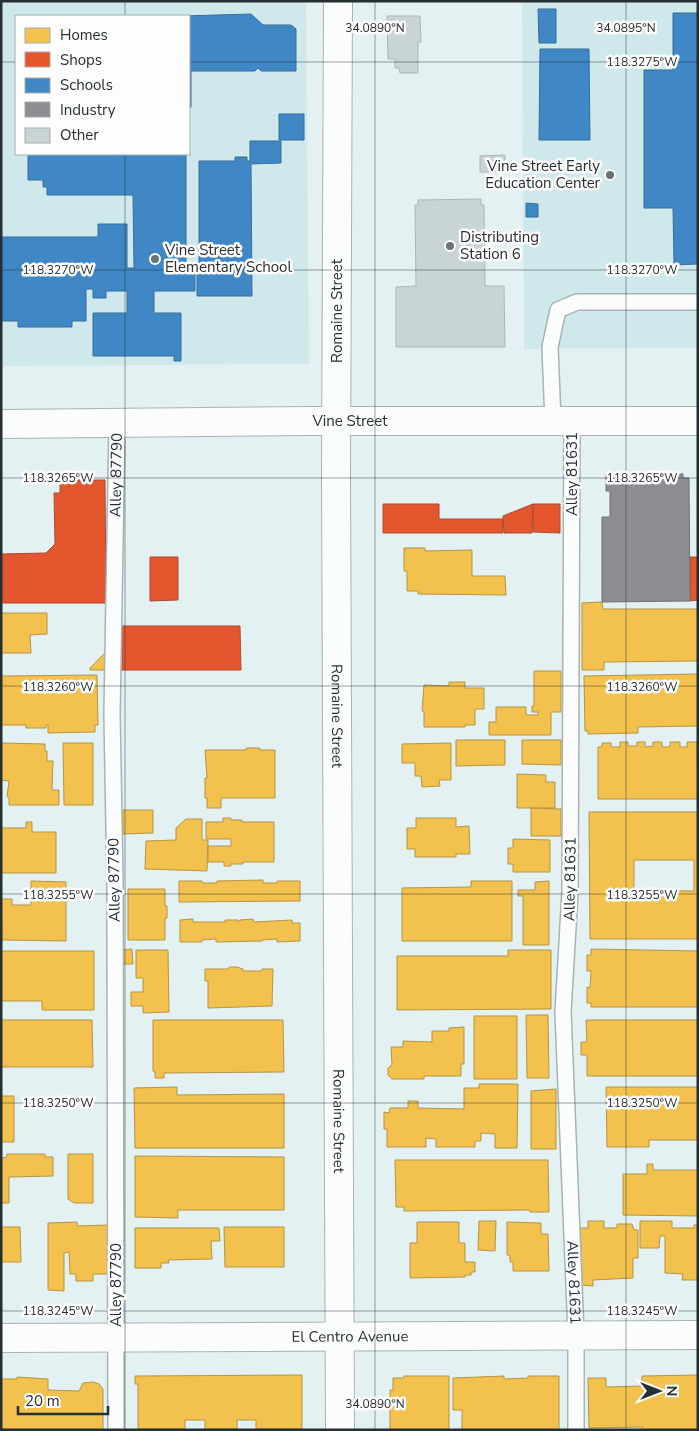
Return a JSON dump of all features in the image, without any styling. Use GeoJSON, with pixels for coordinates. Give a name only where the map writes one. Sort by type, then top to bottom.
{"type":"FeatureCollection","features":[{"type":"Feature","properties":{"kind":"street","name":"Romaine Street"},"geometry":{"type":"LineString","coordinates":[[338,1],[336,422],[340,1430]]}},
{"type":"Feature","properties":{"kind":"street","name":"Vine Street"},"geometry":{"type":"LineString","coordinates":[[1,424],[698,422]]}},
{"type":"Feature","properties":{"kind":"street","name":"El Centro Avenue"},"geometry":{"type":"LineString","coordinates":[[1,1338],[339,1335],[698,1335]]}},
{"type":"Feature","properties":{"kind":"lane","name":"Alley 81631"},"geometry":{"type":"LineString","coordinates":[[576,1430],[576,1335],[564,1012],[570,892],[563,422],[550,346],[558,310],[577,302],[698,302]]}},
{"type":"Feature","properties":{"kind":"lane","name":"Alley 87790"},"geometry":{"type":"LineString","coordinates":[[116,1430],[115,883],[112,714],[117,423]]}},
{"type":"Feature","properties":{"kind":"shaded area","name":"Vine Street Elementary School"},"geometry":{"type":"Polygon","coordinates":[[[1,1],[306,1],[309,364],[1,366],[1,1]]]}},
{"type":"Feature","properties":{"kind":"shaded area","name":"Vine Street Early Education Center"},"geometry":{"type":"Polygon","coordinates":[[[522,1],[698,1],[698,348],[524,349],[522,1]]]}},
{"type":"Feature","properties":{"kind":"building: Homes"},"geometry":{"type":"Polygon","coordinates":[[[404,548],[425,548],[425,551],[472,550],[472,576],[505,576],[506,595],[418,594],[418,591],[407,591],[407,571],[404,571],[404,548]]]}},
{"type":"Feature","properties":{"kind":"building: Homes"},"geometry":{"type":"Polygon","coordinates":[[[602,602],[603,609],[698,609],[698,661],[604,662],[604,670],[582,670],[582,603],[602,602]]]}},
{"type":"Feature","properties":{"kind":"building: Homes"},"geometry":{"type":"Polygon","coordinates":[[[1,613],[47,613],[47,634],[30,635],[31,653],[1,653],[1,613]]]}},
{"type":"Feature","properties":{"kind":"building: Homes"},"geometry":{"type":"Polygon","coordinates":[[[105,653],[105,670],[90,670],[90,668],[105,653]]]}},
{"type":"Feature","properties":{"kind":"building: Homes"},"geometry":{"type":"Polygon","coordinates":[[[534,671],[561,671],[561,712],[551,712],[551,735],[489,735],[489,722],[496,722],[496,707],[526,707],[526,715],[538,715],[538,712],[532,712],[532,706],[534,706],[534,671]]]}},
{"type":"Feature","properties":{"kind":"building: Homes"},"geometry":{"type":"Polygon","coordinates":[[[698,674],[698,726],[638,727],[638,733],[588,734],[588,731],[585,731],[584,676],[698,674]]]}},
{"type":"Feature","properties":{"kind":"building: Homes"},"geometry":{"type":"Polygon","coordinates":[[[97,675],[98,725],[95,725],[95,732],[48,733],[48,725],[46,725],[46,728],[26,728],[26,725],[1,725],[1,676],[97,675]]]}},
{"type":"Feature","properties":{"kind":"building: Homes"},"geometry":{"type":"Polygon","coordinates":[[[449,682],[465,682],[465,688],[484,688],[484,709],[475,709],[475,725],[465,725],[465,727],[424,727],[424,711],[422,711],[424,685],[449,686],[449,682]]]}},
{"type":"Feature","properties":{"kind":"building: Homes"},"geometry":{"type":"Polygon","coordinates":[[[456,740],[505,740],[505,765],[456,766],[456,740]]]}},
{"type":"Feature","properties":{"kind":"building: Homes"},"geometry":{"type":"Polygon","coordinates":[[[522,740],[561,740],[561,765],[522,764],[522,740]]]}},
{"type":"Feature","properties":{"kind":"building: Homes"},"geometry":{"type":"Polygon","coordinates":[[[620,742],[628,742],[628,746],[637,746],[637,742],[645,742],[645,747],[653,746],[653,742],[662,742],[662,747],[670,747],[670,742],[680,742],[680,747],[687,747],[687,742],[697,742],[698,799],[598,799],[598,747],[602,747],[602,743],[611,743],[611,747],[620,747],[620,742]]]}},
{"type":"Feature","properties":{"kind":"building: Homes"},"geometry":{"type":"Polygon","coordinates":[[[1,743],[45,744],[47,761],[53,761],[52,790],[59,790],[59,805],[9,805],[7,796],[9,781],[1,780],[1,743]]]}},
{"type":"Feature","properties":{"kind":"building: Homes"},"geometry":{"type":"Polygon","coordinates":[[[63,743],[93,743],[93,805],[64,805],[63,743]]]}},
{"type":"Feature","properties":{"kind":"building: Homes"},"geometry":{"type":"Polygon","coordinates":[[[451,743],[451,780],[439,780],[440,786],[422,787],[421,776],[415,776],[415,763],[402,763],[402,744],[451,743]]]}},
{"type":"Feature","properties":{"kind":"building: Homes"},"geometry":{"type":"Polygon","coordinates":[[[246,748],[275,750],[275,798],[221,798],[221,808],[207,808],[207,798],[205,798],[205,778],[207,778],[205,750],[246,750],[246,748]]]}},
{"type":"Feature","properties":{"kind":"building: Homes"},"geometry":{"type":"Polygon","coordinates":[[[517,774],[546,775],[546,782],[555,782],[555,808],[517,808],[517,774]]]}},
{"type":"Feature","properties":{"kind":"building: Homes"},"geometry":{"type":"Polygon","coordinates":[[[531,808],[561,809],[561,836],[531,836],[531,808]]]}},
{"type":"Feature","properties":{"kind":"building: Homes"},"geometry":{"type":"Polygon","coordinates":[[[123,810],[153,810],[153,833],[123,834],[123,810]]]}},
{"type":"Feature","properties":{"kind":"building: Homes"},"geometry":{"type":"Polygon","coordinates":[[[589,812],[698,812],[698,939],[590,939],[589,812]],[[634,860],[634,890],[694,891],[694,860],[634,860]]]}},
{"type":"Feature","properties":{"kind":"building: Homes"},"geometry":{"type":"Polygon","coordinates":[[[223,818],[242,820],[242,822],[274,822],[274,862],[243,862],[243,864],[224,866],[224,862],[208,862],[208,846],[231,846],[231,839],[206,839],[206,822],[223,822],[223,818]]]}},
{"type":"Feature","properties":{"kind":"building: Homes"},"geometry":{"type":"Polygon","coordinates":[[[416,818],[456,818],[456,827],[469,826],[470,854],[456,854],[456,857],[415,857],[415,849],[407,849],[407,828],[416,828],[416,818]]]}},
{"type":"Feature","properties":{"kind":"building: Homes"},"geometry":{"type":"Polygon","coordinates":[[[186,819],[202,819],[202,840],[208,840],[207,871],[145,869],[146,841],[176,840],[176,828],[186,819]]]}},
{"type":"Feature","properties":{"kind":"building: Homes"},"geometry":{"type":"Polygon","coordinates":[[[26,822],[32,822],[32,832],[56,832],[56,873],[1,873],[1,828],[26,828],[26,822]]]}},
{"type":"Feature","properties":{"kind":"building: Homes"},"geometry":{"type":"Polygon","coordinates":[[[513,839],[550,840],[550,872],[513,872],[513,864],[508,864],[508,848],[513,848],[513,839]]]}},
{"type":"Feature","properties":{"kind":"building: Homes"},"geometry":{"type":"Polygon","coordinates":[[[263,880],[263,883],[300,881],[300,901],[179,902],[179,881],[217,883],[217,881],[263,880]]]}},
{"type":"Feature","properties":{"kind":"building: Homes"},"geometry":{"type":"Polygon","coordinates":[[[31,881],[66,882],[66,941],[2,940],[1,899],[12,899],[12,905],[31,905],[31,881]]]}},
{"type":"Feature","properties":{"kind":"building: Homes"},"geometry":{"type":"Polygon","coordinates":[[[471,881],[512,881],[512,941],[402,941],[402,888],[471,887],[471,881]]]}},
{"type":"Feature","properties":{"kind":"building: Homes"},"geometry":{"type":"Polygon","coordinates":[[[549,881],[549,945],[523,945],[523,896],[518,896],[518,890],[535,890],[535,882],[549,881]]]}},
{"type":"Feature","properties":{"kind":"building: Homes"},"geometry":{"type":"Polygon","coordinates":[[[128,889],[165,889],[167,918],[165,918],[165,940],[128,940],[128,889]]]}},
{"type":"Feature","properties":{"kind":"building: Homes"},"geometry":{"type":"Polygon","coordinates":[[[193,919],[193,922],[225,922],[225,920],[240,921],[253,919],[254,922],[292,920],[292,923],[300,923],[300,941],[277,942],[277,939],[216,942],[216,939],[202,940],[202,942],[180,942],[180,920],[193,919]]]}},
{"type":"Feature","properties":{"kind":"building: Homes"},"geometry":{"type":"Polygon","coordinates":[[[132,949],[133,964],[124,964],[123,950],[132,949]]]}},
{"type":"Feature","properties":{"kind":"building: Homes"},"geometry":{"type":"Polygon","coordinates":[[[591,949],[698,951],[698,1007],[591,1007],[591,1003],[587,1003],[587,987],[590,988],[591,971],[587,971],[587,955],[591,955],[591,949]]]}},
{"type":"Feature","properties":{"kind":"building: Homes"},"geometry":{"type":"Polygon","coordinates":[[[136,950],[168,950],[169,1012],[143,1013],[143,1006],[131,1006],[131,992],[143,992],[143,978],[136,978],[136,950]]]}},
{"type":"Feature","properties":{"kind":"building: Homes"},"geometry":{"type":"Polygon","coordinates":[[[508,950],[551,950],[551,1009],[397,1010],[397,956],[508,956],[508,950]]]}},
{"type":"Feature","properties":{"kind":"building: Homes"},"geometry":{"type":"Polygon","coordinates":[[[1,951],[94,951],[94,1010],[42,1010],[42,1001],[1,1001],[1,951]]]}},
{"type":"Feature","properties":{"kind":"building: Homes"},"geometry":{"type":"Polygon","coordinates":[[[237,967],[243,969],[243,971],[273,969],[272,1006],[208,1008],[208,981],[205,981],[205,969],[227,969],[237,967]]]}},
{"type":"Feature","properties":{"kind":"building: Homes"},"geometry":{"type":"Polygon","coordinates":[[[526,1015],[548,1015],[549,1078],[527,1078],[526,1015]]]}},
{"type":"Feature","properties":{"kind":"building: Homes"},"geometry":{"type":"Polygon","coordinates":[[[474,1016],[517,1016],[517,1079],[474,1079],[474,1016]]]}},
{"type":"Feature","properties":{"kind":"building: Homes"},"geometry":{"type":"Polygon","coordinates":[[[1,1020],[92,1020],[93,1067],[1,1067],[1,1020]]]}},
{"type":"Feature","properties":{"kind":"building: Homes"},"geometry":{"type":"Polygon","coordinates":[[[153,1020],[283,1020],[284,1072],[164,1073],[164,1078],[155,1078],[155,1072],[153,1071],[153,1020]]]}},
{"type":"Feature","properties":{"kind":"building: Homes"},"geometry":{"type":"Polygon","coordinates":[[[586,1020],[698,1020],[698,1076],[587,1076],[587,1055],[581,1055],[581,1042],[587,1042],[586,1020]]]}},
{"type":"Feature","properties":{"kind":"building: Homes"},"geometry":{"type":"Polygon","coordinates":[[[464,1027],[464,1064],[461,1064],[461,1076],[424,1076],[424,1079],[392,1079],[388,1075],[388,1068],[392,1065],[391,1047],[403,1047],[403,1041],[432,1042],[432,1031],[449,1031],[449,1028],[464,1027]]]}},
{"type":"Feature","properties":{"kind":"building: Homes"},"geometry":{"type":"Polygon","coordinates":[[[479,1084],[518,1084],[517,1148],[495,1148],[495,1134],[481,1133],[481,1141],[475,1141],[475,1147],[436,1147],[436,1139],[426,1138],[426,1147],[387,1147],[387,1129],[384,1129],[384,1112],[389,1113],[390,1108],[408,1108],[408,1101],[418,1101],[418,1108],[464,1109],[464,1088],[479,1088],[479,1084]]]}},
{"type":"Feature","properties":{"kind":"building: Homes"},"geometry":{"type":"Polygon","coordinates":[[[177,1087],[177,1095],[284,1094],[284,1148],[135,1148],[134,1088],[177,1087]]]}},
{"type":"Feature","properties":{"kind":"building: Homes"},"geometry":{"type":"Polygon","coordinates":[[[606,1087],[698,1087],[698,1140],[649,1140],[649,1147],[607,1147],[606,1087]]]}},
{"type":"Feature","properties":{"kind":"building: Homes"},"geometry":{"type":"Polygon","coordinates":[[[556,1089],[556,1149],[531,1149],[531,1091],[556,1089]]]}},
{"type":"Feature","properties":{"kind":"building: Homes"},"geometry":{"type":"Polygon","coordinates":[[[1,1096],[14,1096],[14,1142],[1,1142],[1,1096]]]}},
{"type":"Feature","properties":{"kind":"building: Homes"},"geometry":{"type":"Polygon","coordinates":[[[7,1154],[45,1154],[45,1157],[53,1157],[53,1176],[9,1177],[9,1203],[1,1203],[1,1157],[6,1158],[7,1154]]]}},
{"type":"Feature","properties":{"kind":"building: Homes"},"geometry":{"type":"Polygon","coordinates":[[[68,1154],[93,1154],[93,1203],[74,1203],[68,1199],[68,1154]]]}},
{"type":"Feature","properties":{"kind":"building: Homes"},"geometry":{"type":"Polygon","coordinates":[[[135,1156],[284,1157],[284,1210],[178,1210],[178,1218],[135,1217],[135,1156]]]}},
{"type":"Feature","properties":{"kind":"building: Homes"},"geometry":{"type":"Polygon","coordinates":[[[395,1160],[548,1160],[549,1212],[530,1212],[530,1210],[404,1211],[404,1207],[396,1207],[395,1160]]]}},
{"type":"Feature","properties":{"kind":"building: Homes"},"geometry":{"type":"Polygon","coordinates":[[[647,1164],[653,1164],[653,1170],[698,1170],[698,1216],[623,1215],[623,1174],[647,1174],[647,1164]]]}},
{"type":"Feature","properties":{"kind":"building: Homes"},"geometry":{"type":"Polygon","coordinates":[[[479,1221],[496,1221],[495,1251],[478,1250],[479,1221]]]}},
{"type":"Feature","properties":{"kind":"building: Homes"},"geometry":{"type":"Polygon","coordinates":[[[588,1221],[604,1221],[604,1228],[617,1228],[617,1224],[632,1224],[634,1230],[638,1230],[638,1258],[633,1258],[633,1278],[593,1280],[593,1286],[579,1285],[579,1228],[588,1228],[588,1221]]]}},
{"type":"Feature","properties":{"kind":"building: Homes"},"geometry":{"type":"Polygon","coordinates":[[[640,1221],[672,1221],[672,1228],[694,1228],[694,1225],[698,1225],[698,1280],[682,1280],[683,1274],[665,1273],[665,1236],[660,1236],[659,1248],[640,1248],[640,1221]]]}},
{"type":"Feature","properties":{"kind":"building: Homes"},"geometry":{"type":"Polygon","coordinates":[[[77,1222],[77,1226],[108,1225],[108,1274],[93,1274],[93,1281],[76,1281],[76,1274],[70,1274],[69,1252],[64,1253],[64,1291],[48,1290],[48,1223],[77,1222]]]}},
{"type":"Feature","properties":{"kind":"building: Homes"},"geometry":{"type":"Polygon","coordinates":[[[417,1222],[459,1222],[459,1243],[465,1243],[465,1262],[475,1262],[475,1272],[471,1272],[471,1275],[465,1275],[465,1277],[410,1278],[410,1243],[417,1243],[417,1222]]]}},
{"type":"Feature","properties":{"kind":"building: Homes"},"geometry":{"type":"Polygon","coordinates":[[[507,1222],[541,1223],[541,1234],[548,1234],[549,1271],[513,1271],[513,1262],[510,1262],[510,1255],[507,1255],[507,1222]]]}},
{"type":"Feature","properties":{"kind":"building: Homes"},"geometry":{"type":"Polygon","coordinates":[[[1,1227],[20,1227],[21,1262],[1,1262],[1,1227]]]}},
{"type":"Feature","properties":{"kind":"building: Homes"},"geometry":{"type":"Polygon","coordinates":[[[224,1227],[284,1227],[284,1267],[225,1267],[224,1227]]]}},
{"type":"Feature","properties":{"kind":"building: Homes"},"geometry":{"type":"Polygon","coordinates":[[[135,1228],[219,1228],[220,1241],[211,1241],[212,1259],[168,1260],[169,1263],[161,1263],[161,1268],[135,1268],[135,1228]]]}},
{"type":"Feature","properties":{"kind":"building: Homes"},"geometry":{"type":"Polygon","coordinates":[[[302,1375],[302,1429],[256,1429],[256,1420],[237,1420],[237,1429],[205,1429],[205,1420],[185,1420],[185,1429],[138,1429],[138,1384],[135,1384],[135,1376],[302,1375]]]}},
{"type":"Feature","properties":{"kind":"building: Homes"},"geometry":{"type":"Polygon","coordinates":[[[698,1375],[698,1430],[642,1430],[642,1427],[589,1428],[588,1378],[606,1378],[606,1387],[642,1386],[642,1376],[698,1375]]]}},
{"type":"Feature","properties":{"kind":"building: Homes"},"geometry":{"type":"Polygon","coordinates":[[[404,1376],[449,1376],[449,1430],[390,1430],[390,1390],[393,1390],[393,1378],[404,1378],[404,1376]]]}},
{"type":"Feature","properties":{"kind":"building: Homes"},"geometry":{"type":"Polygon","coordinates":[[[504,1376],[504,1379],[528,1378],[528,1376],[559,1376],[559,1430],[462,1430],[462,1410],[453,1410],[453,1378],[504,1376]]]}},
{"type":"Feature","properties":{"kind":"building: Homes"},"geometry":{"type":"Polygon","coordinates":[[[17,1377],[48,1379],[48,1390],[79,1391],[83,1383],[93,1382],[99,1384],[103,1389],[103,1430],[1,1430],[1,1379],[17,1379],[17,1377]]]}},
{"type":"Feature","properties":{"kind":"building: Shops"},"geometry":{"type":"Polygon","coordinates":[[[60,480],[105,480],[106,603],[1,603],[1,554],[46,553],[55,544],[54,493],[60,493],[60,480]]]}},
{"type":"Feature","properties":{"kind":"building: Shops"},"geometry":{"type":"Polygon","coordinates":[[[383,504],[439,504],[439,519],[503,519],[503,533],[383,533],[383,504]]]}},
{"type":"Feature","properties":{"kind":"building: Shops"},"geometry":{"type":"Polygon","coordinates":[[[533,504],[532,533],[504,533],[503,516],[533,504]]]}},
{"type":"Feature","properties":{"kind":"building: Shops"},"geometry":{"type":"Polygon","coordinates":[[[533,504],[560,504],[560,533],[533,532],[533,504]]]}},
{"type":"Feature","properties":{"kind":"building: Shops"},"geometry":{"type":"Polygon","coordinates":[[[150,557],[178,557],[178,600],[150,601],[150,557]]]}},
{"type":"Feature","properties":{"kind":"building: Shops"},"geometry":{"type":"Polygon","coordinates":[[[690,557],[698,557],[698,600],[690,601],[690,557]]]}},
{"type":"Feature","properties":{"kind":"building: Shops"},"geometry":{"type":"Polygon","coordinates":[[[122,626],[240,626],[241,670],[122,670],[122,626]]]}},
{"type":"Feature","properties":{"kind":"building: Schools"},"geometry":{"type":"Polygon","coordinates":[[[538,9],[556,9],[556,43],[539,43],[538,9]]]}},
{"type":"Feature","properties":{"kind":"building: Schools"},"geometry":{"type":"Polygon","coordinates":[[[673,13],[698,13],[698,264],[674,265],[673,208],[644,208],[644,70],[673,70],[673,13]]]}},
{"type":"Feature","properties":{"kind":"building: Schools"},"geometry":{"type":"Polygon","coordinates":[[[251,14],[263,25],[291,25],[296,29],[296,71],[261,71],[258,68],[255,71],[191,71],[190,108],[190,16],[251,14]]]}},
{"type":"Feature","properties":{"kind":"building: Schools"},"geometry":{"type":"Polygon","coordinates":[[[540,49],[589,49],[590,140],[539,140],[540,49]]]}},
{"type":"Feature","properties":{"kind":"building: Schools"},"geometry":{"type":"Polygon","coordinates":[[[279,114],[304,114],[304,140],[279,140],[279,114]]]}},
{"type":"Feature","properties":{"kind":"building: Schools"},"geometry":{"type":"Polygon","coordinates":[[[250,141],[281,141],[281,163],[251,164],[252,296],[197,296],[197,264],[199,264],[199,161],[235,161],[235,157],[247,157],[247,161],[250,161],[250,141]]]}},
{"type":"Feature","properties":{"kind":"building: Schools"},"geometry":{"type":"Polygon","coordinates":[[[28,155],[186,155],[186,268],[195,268],[195,291],[154,291],[154,313],[181,313],[181,361],[174,361],[174,356],[93,356],[93,313],[127,313],[127,291],[106,291],[106,298],[93,298],[93,289],[86,289],[86,321],[72,321],[72,327],[18,327],[18,321],[1,321],[1,237],[98,237],[98,224],[127,224],[127,268],[134,268],[133,195],[47,195],[47,187],[43,187],[43,180],[28,180],[28,155]]]}},
{"type":"Feature","properties":{"kind":"building: Schools"},"geometry":{"type":"Polygon","coordinates":[[[526,203],[538,204],[538,217],[526,217],[526,203]]]}},
{"type":"Feature","properties":{"kind":"building: Industry"},"geometry":{"type":"Polygon","coordinates":[[[606,474],[683,474],[683,478],[689,478],[690,601],[602,602],[602,517],[610,517],[610,491],[606,491],[606,474]]]}},
{"type":"Feature","properties":{"kind":"building: Other"},"geometry":{"type":"Polygon","coordinates":[[[387,16],[420,16],[421,42],[418,42],[418,73],[400,73],[399,68],[395,68],[395,59],[388,59],[387,16]]]}},
{"type":"Feature","properties":{"kind":"building: Other"},"geometry":{"type":"Polygon","coordinates":[[[505,155],[505,172],[480,172],[480,156],[505,155]]]}},
{"type":"Feature","properties":{"kind":"building: Other","name":"Distributing Station 6"},"geometry":{"type":"Polygon","coordinates":[[[481,199],[481,205],[484,205],[485,286],[504,286],[505,347],[396,347],[396,287],[416,286],[415,205],[418,205],[418,200],[481,199]]]}},
{"type":"Feature","properties":{"kind":"place","name":"Vine Street Early Education Center"},"geometry":{"type":"Point","coordinates":[610,175]}},
{"type":"Feature","properties":{"kind":"place","name":"Distributing Station 6"},"geometry":{"type":"Point","coordinates":[450,246]}},
{"type":"Feature","properties":{"kind":"place","name":"Vine Street Elementary School"},"geometry":{"type":"Point","coordinates":[155,259]}}]}
